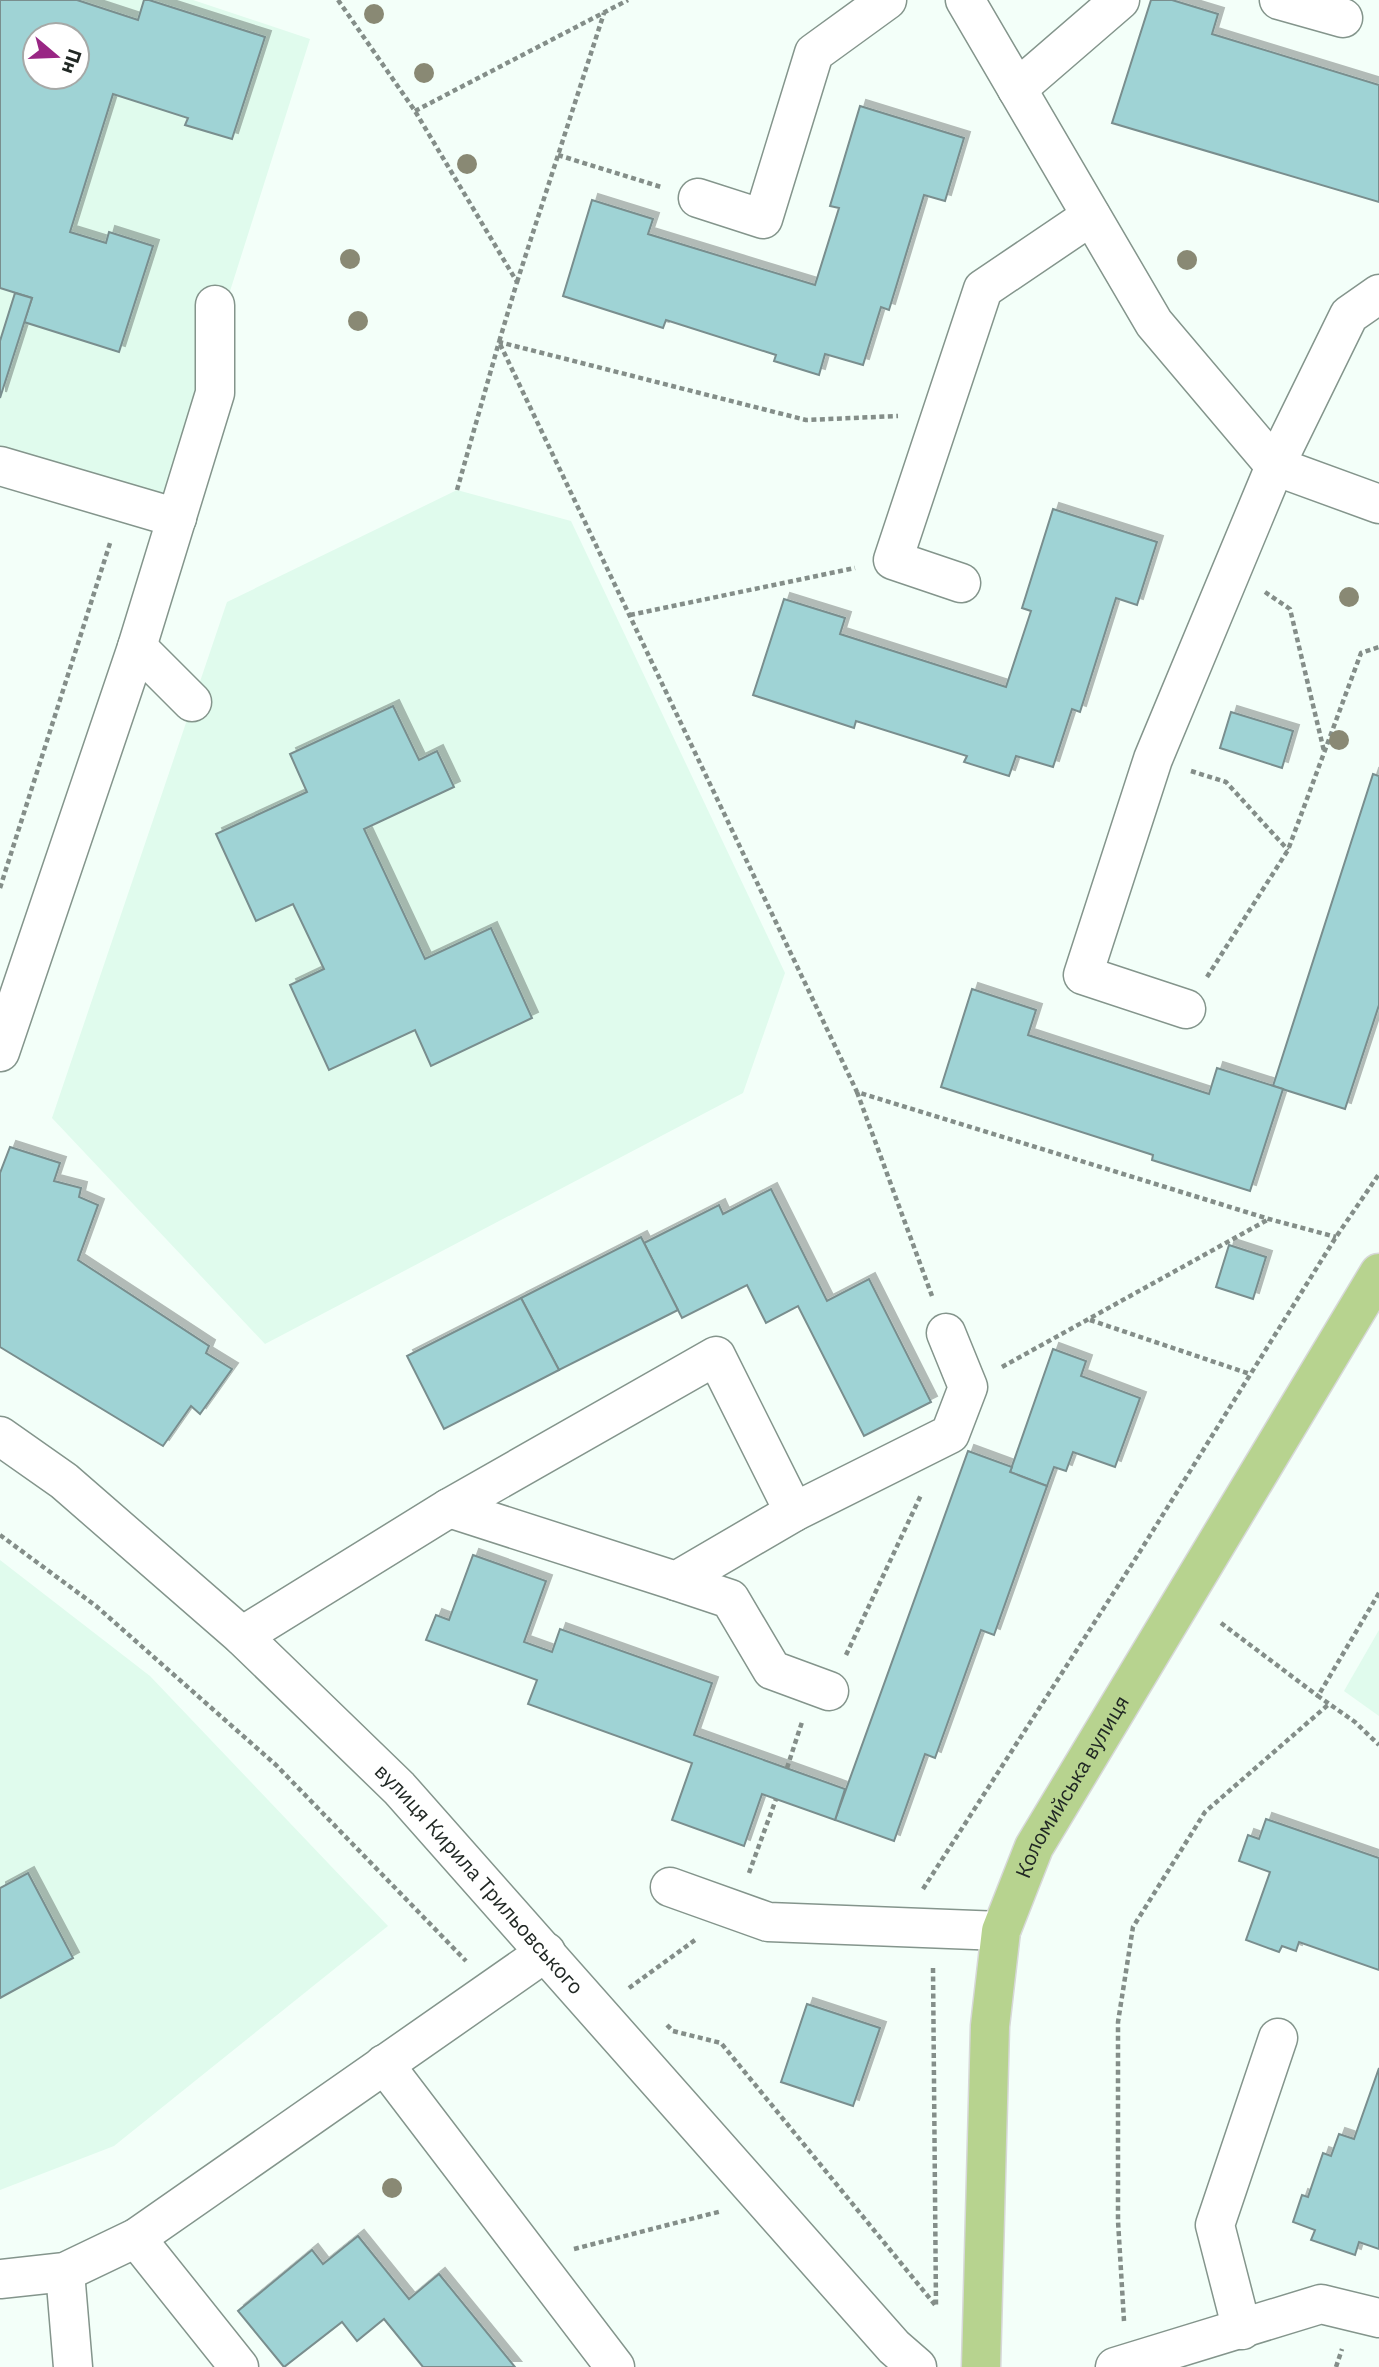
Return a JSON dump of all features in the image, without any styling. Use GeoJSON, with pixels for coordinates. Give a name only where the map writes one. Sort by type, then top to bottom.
{"type":"FeatureCollection","features":[{"type":"Feature","properties":{"kind":"main road","name":"Коломийська вулиця"},"geometry":{"type":"LineString","coordinates":[[981,2367],[990,2026],[1000,1931],[1034,1847],[1379,1273]]}},
{"type":"Feature","properties":{"kind":"street"},"geometry":{"type":"LineString","coordinates":[[698,198],[763,219],[814,53],[887,0]]}},
{"type":"Feature","properties":{"kind":"street"},"geometry":{"type":"LineString","coordinates":[[965,0],[1154,323],[1275,466],[1379,504]]}},
{"type":"Feature","properties":{"kind":"street"},"geometry":{"type":"LineString","coordinates":[[1017,89],[1120,0]]}},
{"type":"Feature","properties":{"kind":"street"},"geometry":{"type":"LineString","coordinates":[[1279,0],[1343,18]]}},
{"type":"Feature","properties":{"kind":"street"},"geometry":{"type":"LineString","coordinates":[[961,583],[893,560],[983,289],[1091,216]]}},
{"type":"Feature","properties":{"kind":"street"},"geometry":{"type":"LineString","coordinates":[[1186,1009],[1083,975],[1153,760],[1275,466],[1349,315],[1379,294]]}},
{"type":"Feature","properties":{"kind":"street"},"geometry":{"type":"LineString","coordinates":[[0,1052],[137,647],[215,393],[215,305]]}},
{"type":"Feature","properties":{"kind":"street"},"geometry":{"type":"LineString","coordinates":[[0,466],[177,518]]}},
{"type":"Feature","properties":{"kind":"street"},"geometry":{"type":"LineString","coordinates":[[137,647],[192,702]]}},
{"type":"Feature","properties":{"kind":"street"},"geometry":{"type":"LineString","coordinates":[[676,1581],[793,1512],[950,1434],[968,1387],[946,1333]]}},
{"type":"Feature","properties":{"kind":"street"},"geometry":{"type":"LineString","coordinates":[[242,1636],[449,1508],[716,1356],[793,1512]]}},
{"type":"Feature","properties":{"kind":"street","name":"вулиця Кирила Трильовського"},"geometry":{"type":"LineString","coordinates":[[0,1436],[64,1480],[242,1636],[399,1788],[894,2347],[916,2367]]}},
{"type":"Feature","properties":{"kind":"street"},"geometry":{"type":"LineString","coordinates":[[449,1508],[730,1599],[772,1670],[829,1690]]}},
{"type":"Feature","properties":{"kind":"street"},"geometry":{"type":"LineString","coordinates":[[670,1887],[768,1922],[1000,1931]]}},
{"type":"Feature","properties":{"kind":"street"},"geometry":{"type":"LineString","coordinates":[[0,2279],[65,2272],[136,2238],[546,1952]]}},
{"type":"Feature","properties":{"kind":"street"},"geometry":{"type":"LineString","coordinates":[[1242,2330],[1215,2225],[1278,2038]]}},
{"type":"Feature","properties":{"kind":"street"},"geometry":{"type":"LineString","coordinates":[[384,2064],[615,2367]]}},
{"type":"Feature","properties":{"kind":"street"},"geometry":{"type":"LineString","coordinates":[[136,2238],[239,2367]]}},
{"type":"Feature","properties":{"kind":"street"},"geometry":{"type":"LineString","coordinates":[[65,2272],[73,2367]]}},
{"type":"Feature","properties":{"kind":"street"},"geometry":{"type":"LineString","coordinates":[[1121,2364],[1242,2330],[1321,2304],[1379,2318]]}},
{"type":"Feature","properties":{"kind":"path"},"geometry":{"type":"LineString","coordinates":[[338,0],[415,111],[517,282]]}},
{"type":"Feature","properties":{"kind":"path"},"geometry":{"type":"LineString","coordinates":[[415,111],[628,0]]}},
{"type":"Feature","properties":{"kind":"path"},"geometry":{"type":"LineString","coordinates":[[457,490],[517,282],[604,13]]}},
{"type":"Feature","properties":{"kind":"path"},"geometry":{"type":"LineString","coordinates":[[558,155],[698,198]]}},
{"type":"Feature","properties":{"kind":"path"},"geometry":{"type":"LineString","coordinates":[[499,342],[806,420],[942,414]]}},
{"type":"Feature","properties":{"kind":"path"},"geometry":{"type":"LineString","coordinates":[[499,342],[857,1092],[946,1333]]}},
{"type":"Feature","properties":{"kind":"path"},"geometry":{"type":"LineString","coordinates":[[0,888],[111,540]]}},
{"type":"Feature","properties":{"kind":"path"},"geometry":{"type":"LineString","coordinates":[[630,615],[893,560]]}},
{"type":"Feature","properties":{"kind":"path"},"geometry":{"type":"LineString","coordinates":[[1231,570],[1290,609],[1324,752]]}},
{"type":"Feature","properties":{"kind":"path"},"geometry":{"type":"LineString","coordinates":[[1186,1009],[1288,850],[1360,653],[1379,647]]}},
{"type":"Feature","properties":{"kind":"path"},"geometry":{"type":"LineString","coordinates":[[1153,760],[1226,782],[1288,850]]}},
{"type":"Feature","properties":{"kind":"path"},"geometry":{"type":"LineString","coordinates":[[857,1092],[1269,1219],[1336,1237]]}},
{"type":"Feature","properties":{"kind":"path"},"geometry":{"type":"LineString","coordinates":[[664,2022],[673,2031],[722,2043],[936,2306],[933,1965],[913,1893],[922,1892],[1336,1237],[1379,1174]]}},
{"type":"Feature","properties":{"kind":"path"},"geometry":{"type":"LineString","coordinates":[[968,1387],[1269,1219]]}},
{"type":"Feature","properties":{"kind":"path"},"geometry":{"type":"LineString","coordinates":[[1089,1319],[1251,1374]]}},
{"type":"Feature","properties":{"kind":"path"},"geometry":{"type":"LineString","coordinates":[[829,1690],[921,1495]]}},
{"type":"Feature","properties":{"kind":"path"},"geometry":{"type":"LineString","coordinates":[[0,1535],[96,1606],[276,1765],[470,1966]]}},
{"type":"Feature","properties":{"kind":"path"},"geometry":{"type":"LineString","coordinates":[[1318,1696],[1379,1593]]}},
{"type":"Feature","properties":{"kind":"path"},"geometry":{"type":"LineString","coordinates":[[1221,1623],[1355,1722],[1379,1745]]}},
{"type":"Feature","properties":{"kind":"path"},"geometry":{"type":"LineString","coordinates":[[1121,2364],[1118,2022],[1133,1927],[1205,1812],[1329,1704]]}},
{"type":"Feature","properties":{"kind":"path"},"geometry":{"type":"LineString","coordinates":[[637,1997],[628,1988],[736,1910],[776,1799]]}},
{"type":"Feature","properties":{"kind":"path"},"geometry":{"type":"LineString","coordinates":[[533,2259],[764,2200]]}},
{"type":"Feature","properties":{"kind":"shaded area"},"geometry":{"type":"Polygon","coordinates":[[[0,0],[193,0],[310,39],[165,496],[0,446],[0,0]]]}},
{"type":"Feature","properties":{"kind":"shaded area"},"geometry":{"type":"Polygon","coordinates":[[[457,490],[571,521],[785,973],[743,1093],[265,1344],[52,1118],[227,602],[457,490]]]}},
{"type":"Feature","properties":{"kind":"shaded area"},"geometry":{"type":"Polygon","coordinates":[[[0,1560],[150,1676],[388,1926],[114,2146],[0,2190],[0,1560]]]}},
{"type":"Feature","properties":{"kind":"shaded area"},"geometry":{"type":"Polygon","coordinates":[[[1379,1630],[1379,1716],[1344,1691],[1379,1630]]]}},
{"type":"Feature","properties":{"kind":"building"},"geometry":{"type":"Polygon","coordinates":[[[0,0],[77,0],[138,20],[144,0],[149,0],[265,37],[232,139],[185,125],[188,118],[113,94],[70,232],[106,243],[109,232],[153,246],[119,352],[24,322],[32,298],[0,288],[0,0]]]}},
{"type":"Feature","properties":{"kind":"building"},"geometry":{"type":"Polygon","coordinates":[[[1151,0],[1172,0],[1218,14],[1212,34],[1379,85],[1379,202],[1112,123],[1151,0]]]}},
{"type":"Feature","properties":{"kind":"building"},"geometry":{"type":"Polygon","coordinates":[[[860,106],[964,138],[945,201],[924,195],[889,310],[881,307],[863,365],[825,354],[819,375],[774,361],[776,355],[666,320],[663,328],[563,296],[592,200],[653,219],[648,234],[815,285],[839,208],[830,206],[860,106]]]}},
{"type":"Feature","properties":{"kind":"building"},"geometry":{"type":"Polygon","coordinates":[[[15,293],[32,298],[0,398],[0,341],[15,293]]]}},
{"type":"Feature","properties":{"kind":"building"},"geometry":{"type":"Polygon","coordinates":[[[1053,509],[1157,542],[1137,605],[1116,598],[1080,712],[1072,709],[1053,767],[1016,756],[1009,776],[964,762],[967,756],[856,721],[854,728],[753,695],[784,599],[845,618],[840,634],[1006,687],[1031,611],[1022,608],[1053,509]]]}},
{"type":"Feature","properties":{"kind":"building"},"geometry":{"type":"Polygon","coordinates":[[[393,706],[419,760],[437,751],[454,787],[364,829],[425,959],[491,928],[532,1018],[431,1066],[415,1030],[329,1070],[290,985],[324,969],[293,904],[256,921],[216,834],[307,792],[290,754],[393,706]]]}},
{"type":"Feature","properties":{"kind":"building"},"geometry":{"type":"Polygon","coordinates":[[[1231,712],[1293,731],[1282,768],[1220,748],[1231,712]]]}},
{"type":"Feature","properties":{"kind":"building"},"geometry":{"type":"Polygon","coordinates":[[[1373,774],[1379,776],[1379,1005],[1345,1109],[1273,1086],[1373,774]]]}},
{"type":"Feature","properties":{"kind":"building"},"geometry":{"type":"Polygon","coordinates":[[[972,989],[1036,1010],[1028,1035],[1209,1094],[1217,1068],[1283,1089],[1250,1191],[1152,1160],[1153,1155],[941,1087],[972,989]]]}},
{"type":"Feature","properties":{"kind":"building"},"geometry":{"type":"Polygon","coordinates":[[[10,1147],[60,1163],[54,1181],[81,1188],[79,1197],[98,1205],[78,1260],[209,1346],[206,1353],[232,1369],[200,1414],[191,1406],[163,1446],[0,1347],[0,1173],[10,1147]]]}},
{"type":"Feature","properties":{"kind":"building"},"geometry":{"type":"Polygon","coordinates":[[[771,1189],[827,1301],[869,1279],[931,1402],[864,1436],[798,1306],[766,1323],[747,1285],[682,1318],[644,1243],[719,1205],[723,1214],[771,1189]]]}},
{"type":"Feature","properties":{"kind":"building"},"geometry":{"type":"Polygon","coordinates":[[[641,1237],[678,1310],[559,1370],[521,1298],[641,1237]]]}},
{"type":"Feature","properties":{"kind":"building"},"geometry":{"type":"Polygon","coordinates":[[[1229,1245],[1266,1257],[1253,1299],[1216,1287],[1229,1245]]]}},
{"type":"Feature","properties":{"kind":"building"},"geometry":{"type":"Polygon","coordinates":[[[521,1298],[559,1370],[444,1429],[407,1356],[521,1298]]]}},
{"type":"Feature","properties":{"kind":"building"},"geometry":{"type":"Polygon","coordinates":[[[1053,1349],[1086,1361],[1081,1376],[1140,1398],[1115,1467],[1073,1452],[1066,1471],[1054,1467],[1047,1486],[1010,1472],[1053,1349]]]}},
{"type":"Feature","properties":{"kind":"building"},"geometry":{"type":"Polygon","coordinates":[[[968,1451],[1012,1467],[1010,1472],[1047,1486],[994,1635],[981,1630],[935,1758],[925,1754],[894,1841],[835,1820],[968,1451]]]}},
{"type":"Feature","properties":{"kind":"building"},"geometry":{"type":"Polygon","coordinates":[[[473,1555],[546,1581],[524,1642],[552,1652],[560,1629],[712,1683],[694,1735],[845,1789],[835,1820],[762,1794],[744,1846],[672,1820],[692,1763],[528,1704],[537,1680],[426,1640],[436,1615],[449,1620],[473,1555]]]}},
{"type":"Feature","properties":{"kind":"building"},"geometry":{"type":"Polygon","coordinates":[[[1266,1819],[1379,1858],[1379,1970],[1299,1942],[1296,1951],[1282,1946],[1279,1952],[1246,1940],[1270,1872],[1239,1861],[1248,1835],[1259,1839],[1266,1819]]]}},
{"type":"Feature","properties":{"kind":"building"},"geometry":{"type":"Polygon","coordinates":[[[28,1873],[73,1958],[0,1998],[0,1888],[28,1873]]]}},
{"type":"Feature","properties":{"kind":"building"},"geometry":{"type":"Polygon","coordinates":[[[807,2004],[880,2028],[853,2106],[781,2082],[807,2004]]]}},
{"type":"Feature","properties":{"kind":"building"},"geometry":{"type":"Polygon","coordinates":[[[1379,2068],[1379,2249],[1359,2242],[1355,2255],[1311,2240],[1315,2230],[1293,2222],[1302,2195],[1308,2197],[1323,2153],[1331,2156],[1339,2134],[1354,2139],[1379,2068]]]}},
{"type":"Feature","properties":{"kind":"building"},"geometry":{"type":"Polygon","coordinates":[[[358,2236],[409,2299],[439,2274],[515,2367],[423,2367],[384,2319],[357,2341],[342,2322],[284,2367],[238,2311],[312,2250],[323,2264],[358,2236]]]}}]}
